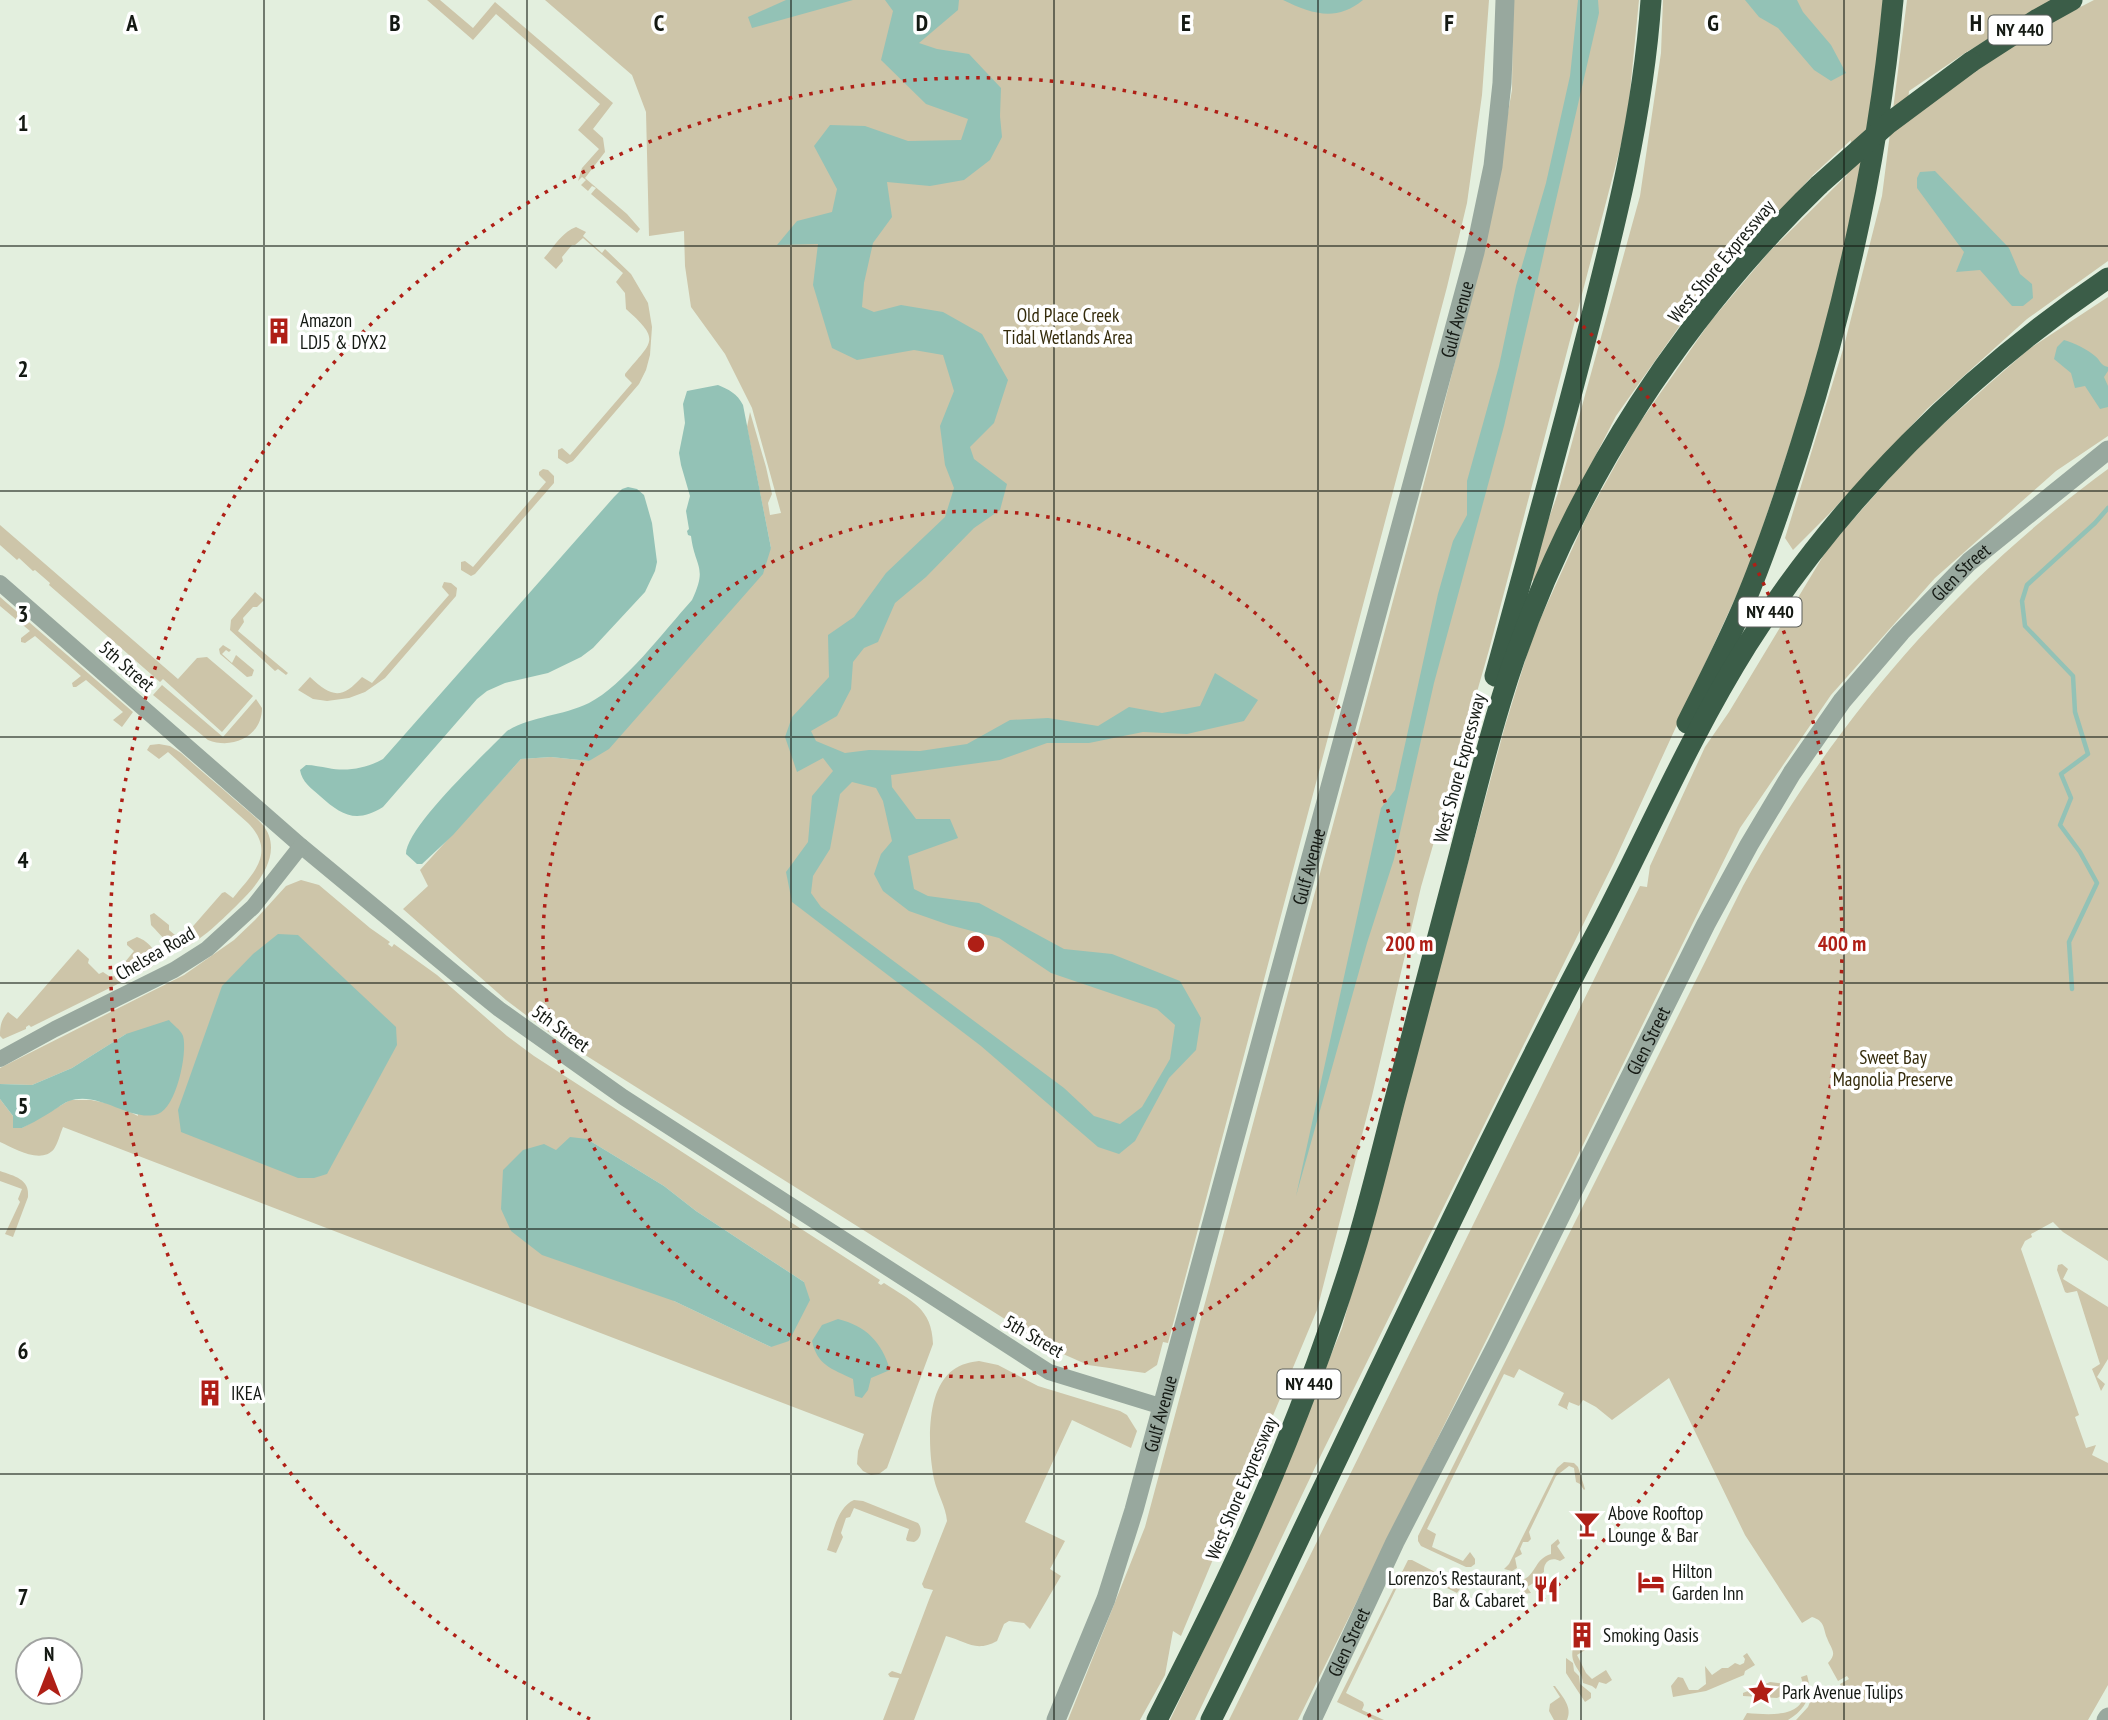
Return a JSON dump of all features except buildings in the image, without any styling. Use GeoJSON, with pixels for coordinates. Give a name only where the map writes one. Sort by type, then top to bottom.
{"type":"FeatureCollection","features":[{"type":"Feature","properties":{"kind":"highway"},"geometry":{"type":"LineString","coordinates":[[1466,828],[1475,749],[1558,444],[1626,178],[1640,98],[1651,0]]}},
{"type":"Feature","properties":{"kind":"highway"},"geometry":{"type":"LineString","coordinates":[[1543,1033],[1606,888],[1744,605],[1793,469],[1833,339],[1861,222],[1881,112],[1893,0]]}},
{"type":"Feature","properties":{"kind":"highway","name":"West Shore Expressway"},"geometry":{"type":"LineString","coordinates":[[1157,1720],[1241,1548],[1283,1451],[1331,1324],[1364,1218],[1466,828],[1514,660],[1549,571],[1587,491],[1647,390],[1709,305],[1773,231],[1889,123],[1970,62],[2072,0]]}},
{"type":"Feature","properties":{"kind":"highway","name":"NY 440"},"geometry":{"type":"LineString","coordinates":[[1211,1720],[1543,1033],[1691,742],[1745,649],[1795,575],[1869,485],[1928,424],[1992,366],[2108,278]]}},
{"type":"Feature","properties":{"kind":"street","name":"Gulf Avenue"},"geometry":{"type":"LineString","coordinates":[[1056,1720],[1106,1599],[1134,1510],[1475,252],[1493,166],[1502,83],[1505,0]]}},
{"type":"Feature","properties":{"kind":"street","name":"Glen Street"},"geometry":{"type":"LineString","coordinates":[[1312,1720],[1395,1542],[1497,1344],[1706,924],[1791,773],[1842,701],[1901,632],[1969,562],[2108,450]]}},
{"type":"Feature","properties":{"kind":"street","name":"5th Street"},"geometry":{"type":"LineString","coordinates":[[0,583],[301,846],[499,1009],[623,1097],[1049,1372],[1163,1407]]}},
{"type":"Feature","properties":{"kind":"street","name":"Chelsea Road"},"geometry":{"type":"LineString","coordinates":[[0,1059],[174,970],[207,949],[253,907],[301,846]]}},
{"type":"Feature","properties":{"kind":"green space"},"geometry":{"type":"Polygon","coordinates":[[[427,0],[440,0],[473,28],[495,2],[613,103],[593,129],[603,138],[605,152],[585,178],[627,214],[640,229],[637,233],[591,194],[596,188],[592,186],[588,191],[581,185],[586,180],[582,177],[578,181],[582,168],[599,149],[578,130],[600,104],[496,14],[473,40],[427,0]]]}},
{"type":"Feature","properties":{"kind":"green space","name":"Old Place Creek Tidal Wetlands Area"},"geometry":{"type":"Polygon","coordinates":[[[545,0],[1489,0],[1482,95],[1467,203],[1447,287],[1168,1343],[1163,1342],[1157,1365],[1145,1373],[1088,1365],[1054,1350],[547,1031],[506,1000],[403,909],[428,886],[420,870],[521,759],[551,757],[589,761],[771,548],[747,427],[750,412],[772,494],[768,503],[770,515],[781,513],[752,408],[725,354],[691,307],[685,266],[684,231],[649,236],[646,112],[632,75],[545,0]]]}},
{"type":"Feature","properties":{"kind":"green space"},"geometry":{"type":"Polygon","coordinates":[[[1513,0],[1639,0],[1627,122],[1489,650],[1421,887],[1372,1096],[1317,1310],[1181,1636],[1173,1631],[1165,1675],[1140,1720],[1068,1720],[1145,1527],[1413,526],[1484,248],[1512,90],[1513,0]]]}},
{"type":"Feature","properties":{"kind":"green space"},"geometry":{"type":"Polygon","coordinates":[[[1663,0],[1883,0],[1866,166],[1827,334],[1749,568],[1614,862],[1321,1455],[1195,1720],[1170,1720],[1249,1555],[1342,1328],[1505,726],[1533,635],[1587,516],[1636,428],[1710,322],[1769,252],[1847,175],[1851,140],[1813,175],[1693,307],[1616,416],[1535,581],[1527,579],[1558,493],[1640,196],[1661,53],[1663,0]]]}},
{"type":"Feature","properties":{"kind":"green space"},"geometry":{"type":"Polygon","coordinates":[[[1907,0],[2053,0],[1965,53],[1909,91],[1906,122],[1978,68],[2059,18],[2094,0],[2108,0],[2108,261],[2027,319],[1927,409],[1793,550],[1785,538],[1844,346],[1882,196],[1907,0]]]}},
{"type":"Feature","properties":{"kind":"green space"},"geometry":{"type":"Polygon","coordinates":[[[576,227],[586,232],[583,236],[602,253],[605,249],[631,274],[648,303],[652,327],[650,355],[639,384],[573,461],[567,464],[558,458],[558,450],[562,448],[570,455],[632,383],[625,374],[649,341],[645,328],[626,309],[625,293],[616,282],[623,273],[583,238],[572,245],[556,269],[544,258],[563,236],[576,227]]]}},
{"type":"Feature","properties":{"kind":"green space"},"geometry":{"type":"Polygon","coordinates":[[[2108,297],[2108,436],[2056,471],[1935,578],[1831,695],[1740,828],[1298,1720],[1229,1720],[1640,886],[1647,887],[1650,866],[1705,747],[1828,548],[1918,446],[2029,349],[2108,297]]]}},
{"type":"Feature","properties":{"kind":"green space"},"geometry":{"type":"Polygon","coordinates":[[[543,469],[554,476],[554,483],[475,574],[471,576],[461,570],[461,562],[465,561],[473,567],[546,482],[539,475],[543,469]]]}},
{"type":"Feature","properties":{"kind":"green space","name":"Sweet Bay Magnolia Preserve"},"geometry":{"type":"Polygon","coordinates":[[[2108,469],[2108,1261],[2063,1232],[2053,1222],[2031,1234],[2032,1237],[2025,1241],[2021,1249],[2079,1415],[2075,1417],[2086,1448],[2096,1445],[2092,1455],[2108,1463],[2108,1685],[2088,1720],[1796,1720],[1808,1707],[1814,1692],[1836,1686],[1847,1702],[1860,1696],[1847,1698],[1840,1684],[1849,1679],[1847,1676],[1838,1681],[1828,1663],[1833,1651],[1821,1623],[1812,1617],[1802,1623],[1745,1535],[1669,1378],[1612,1420],[1583,1400],[1579,1406],[1569,1402],[1568,1410],[1558,1405],[1564,1393],[1519,1369],[1514,1378],[1504,1374],[1427,1529],[1436,1534],[1432,1547],[1463,1561],[1470,1552],[1475,1564],[1466,1567],[1421,1546],[1418,1536],[1743,886],[1778,826],[1858,711],[1949,606],[2052,512],[2108,469]]]}},
{"type":"Feature","properties":{"kind":"green space"},"geometry":{"type":"Polygon","coordinates":[[[0,525],[178,679],[197,658],[207,657],[253,696],[222,732],[163,679],[160,682],[35,570],[19,558],[17,560],[0,545],[0,525]]]}},
{"type":"Feature","properties":{"kind":"green space"},"geometry":{"type":"Polygon","coordinates":[[[444,582],[457,588],[456,596],[385,678],[365,692],[349,698],[327,701],[313,699],[298,690],[310,677],[325,689],[337,693],[349,689],[362,677],[372,683],[449,595],[442,587],[444,582]]]}},
{"type":"Feature","properties":{"kind":"green space"},"geometry":{"type":"Polygon","coordinates":[[[255,592],[264,600],[243,618],[244,622],[238,631],[288,673],[286,675],[278,669],[275,671],[230,630],[231,620],[255,592]]]}},
{"type":"Feature","properties":{"kind":"green space"},"geometry":{"type":"Polygon","coordinates":[[[0,597],[133,712],[122,727],[113,720],[123,712],[86,680],[73,687],[72,683],[81,676],[35,636],[25,643],[21,642],[21,638],[30,631],[0,606],[0,597]]]}},
{"type":"Feature","properties":{"kind":"green space"},"geometry":{"type":"Polygon","coordinates":[[[223,645],[231,650],[222,654],[232,663],[236,655],[254,670],[252,676],[247,677],[220,654],[219,649],[223,645]]]}},
{"type":"Feature","properties":{"kind":"green space"},"geometry":{"type":"Polygon","coordinates":[[[162,685],[223,737],[256,699],[262,708],[261,718],[252,733],[236,742],[217,743],[208,740],[153,695],[162,685]]]}},
{"type":"Feature","properties":{"kind":"green space"},"geometry":{"type":"Polygon","coordinates":[[[150,745],[170,746],[181,753],[252,814],[262,824],[271,845],[267,866],[247,895],[211,929],[180,950],[151,925],[150,915],[154,913],[169,925],[169,930],[181,940],[222,893],[225,892],[233,898],[248,880],[259,862],[261,844],[248,823],[168,752],[159,759],[147,750],[150,745]]]}},
{"type":"Feature","properties":{"kind":"green space"},"geometry":{"type":"Polygon","coordinates":[[[301,880],[319,885],[390,942],[388,944],[392,947],[394,944],[437,975],[534,1056],[918,1307],[929,1322],[933,1344],[887,1468],[879,1474],[871,1475],[857,1464],[864,1434],[63,1127],[54,1149],[42,1156],[27,1154],[0,1142],[0,1099],[13,1116],[14,1128],[22,1128],[70,1100],[91,1100],[116,1105],[138,1116],[126,1034],[72,1068],[32,1085],[0,1084],[0,1068],[184,975],[234,940],[286,886],[301,880]],[[587,1139],[674,1301],[771,1347],[804,1282],[696,1211],[664,1186],[587,1139]]]}},
{"type":"Feature","properties":{"kind":"green space"},"geometry":{"type":"Polygon","coordinates":[[[137,937],[155,952],[157,959],[152,967],[31,1027],[29,1025],[3,1039],[0,1036],[1,1023],[8,1012],[17,1019],[78,949],[99,974],[103,972],[112,978],[134,951],[127,942],[137,937]]]}},
{"type":"Feature","properties":{"kind":"green space"},"geometry":{"type":"Polygon","coordinates":[[[0,1171],[20,1179],[28,1191],[13,1237],[5,1234],[20,1202],[18,1199],[22,1189],[0,1181],[0,1171]]]}},
{"type":"Feature","properties":{"kind":"green space"},"geometry":{"type":"Polygon","coordinates":[[[2062,1264],[2068,1269],[2063,1279],[2108,1307],[2108,1359],[2097,1377],[2105,1384],[2101,1391],[2092,1369],[2100,1364],[2077,1291],[2065,1292],[2057,1270],[2058,1265],[2062,1264]]]}},
{"type":"Feature","properties":{"kind":"green space"},"geometry":{"type":"Polygon","coordinates":[[[979,1361],[998,1365],[1038,1386],[1120,1411],[1127,1415],[1137,1431],[1131,1448],[1072,1420],[1025,1522],[1065,1541],[1050,1569],[1061,1576],[1030,1629],[1024,1623],[1009,1621],[1004,1624],[997,1641],[983,1646],[971,1645],[946,1636],[914,1720],[883,1720],[899,1678],[890,1677],[888,1674],[892,1671],[901,1674],[933,1590],[924,1588],[922,1584],[947,1521],[932,1467],[930,1437],[933,1405],[937,1391],[953,1370],[979,1361]]]}},
{"type":"Feature","properties":{"kind":"green space"},"geometry":{"type":"Polygon","coordinates":[[[1564,1462],[1574,1463],[1578,1467],[1585,1489],[1576,1482],[1574,1468],[1569,1466],[1556,1476],[1529,1532],[1531,1539],[1523,1542],[1520,1549],[1522,1554],[1515,1558],[1517,1568],[1512,1571],[1504,1569],[1509,1564],[1557,1468],[1564,1462]]]}},
{"type":"Feature","properties":{"kind":"green space"},"geometry":{"type":"Polygon","coordinates":[[[854,1500],[863,1501],[918,1523],[920,1536],[914,1542],[907,1541],[909,1529],[854,1508],[850,1517],[846,1518],[841,1533],[843,1537],[836,1553],[827,1550],[843,1509],[854,1500]]]}},
{"type":"Feature","properties":{"kind":"green space"},"geometry":{"type":"Polygon","coordinates":[[[1558,1539],[1560,1543],[1557,1546],[1565,1558],[1548,1561],[1541,1574],[1543,1577],[1527,1587],[1531,1593],[1523,1594],[1517,1582],[1529,1576],[1541,1560],[1551,1554],[1551,1545],[1558,1539]]]}},
{"type":"Feature","properties":{"kind":"green space"},"geometry":{"type":"Polygon","coordinates":[[[1408,1560],[1462,1586],[1457,1593],[1431,1580],[1427,1587],[1420,1589],[1399,1583],[1346,1693],[1363,1702],[1362,1710],[1384,1720],[1375,1720],[1337,1702],[1408,1560]]]}},
{"type":"Feature","properties":{"kind":"green space"},"geometry":{"type":"Polygon","coordinates":[[[1586,1641],[1590,1647],[1577,1655],[1586,1673],[1592,1679],[1606,1670],[1612,1680],[1606,1684],[1599,1682],[1596,1689],[1583,1683],[1573,1659],[1573,1648],[1586,1641]]]}},
{"type":"Feature","properties":{"kind":"green space"},"geometry":{"type":"Polygon","coordinates":[[[1747,1653],[1755,1665],[1745,1671],[1744,1675],[1706,1691],[1673,1697],[1671,1686],[1678,1677],[1683,1678],[1689,1690],[1698,1690],[1706,1684],[1705,1666],[1712,1675],[1735,1663],[1744,1663],[1743,1656],[1747,1653]]]}},
{"type":"Feature","properties":{"kind":"green space"},"geometry":{"type":"Polygon","coordinates":[[[1566,1658],[1573,1663],[1580,1684],[1591,1693],[1591,1698],[1585,1702],[1566,1673],[1566,1658]]]}},
{"type":"Feature","properties":{"kind":"green space"},"geometry":{"type":"Polygon","coordinates":[[[1807,1675],[1808,1695],[1804,1706],[1794,1716],[1788,1720],[1743,1720],[1747,1713],[1779,1714],[1797,1707],[1802,1701],[1804,1691],[1801,1677],[1807,1675]]]}},
{"type":"Feature","properties":{"kind":"green space"},"geometry":{"type":"Polygon","coordinates":[[[1770,1682],[1785,1684],[1787,1689],[1784,1695],[1777,1698],[1743,1696],[1743,1693],[1770,1682]]]}},
{"type":"Feature","properties":{"kind":"green space"},"geometry":{"type":"Polygon","coordinates":[[[1553,1686],[1568,1706],[1567,1720],[1554,1720],[1549,1711],[1550,1704],[1560,1697],[1553,1686]]]}},
{"type":"Feature","properties":{"kind":"water"},"geometry":{"type":"Polygon","coordinates":[[[786,0],[853,0],[752,28],[748,17],[786,0]]]}},
{"type":"Feature","properties":{"kind":"water"},"geometry":{"type":"Polygon","coordinates":[[[885,0],[959,0],[958,10],[919,43],[969,54],[1001,88],[1002,137],[990,160],[964,180],[930,186],[887,182],[892,217],[873,243],[862,307],[874,312],[901,305],[943,312],[982,334],[1008,380],[994,423],[970,447],[974,459],[1007,484],[1000,510],[974,528],[926,577],[895,603],[878,642],[864,648],[853,662],[851,689],[837,716],[811,731],[816,741],[845,753],[869,750],[920,751],[967,744],[1010,720],[1048,718],[1098,726],[1129,707],[1162,713],[1200,706],[1215,673],[1258,700],[1244,721],[1187,734],[1143,732],[1089,743],[1047,743],[1000,760],[891,775],[892,787],[916,819],[950,819],[958,838],[908,856],[914,889],[928,896],[979,903],[1064,949],[1112,954],[1180,981],[1201,1018],[1196,1050],[1169,1078],[1135,1141],[1119,1154],[1098,1147],[981,1046],[792,902],[786,872],[808,842],[812,796],[833,771],[823,758],[797,772],[785,737],[792,717],[829,677],[828,635],[854,617],[886,573],[945,517],[954,488],[945,465],[940,426],[954,391],[943,355],[914,350],[857,360],[832,348],[813,285],[818,244],[777,245],[797,221],[832,212],[837,189],[814,146],[830,125],[865,126],[908,141],[961,140],[968,119],[926,104],[881,60],[893,11],[885,0]],[[852,782],[840,794],[830,849],[813,876],[811,893],[821,907],[1064,1088],[1094,1116],[1120,1124],[1142,1107],[1170,1059],[1175,1025],[1157,1009],[1051,973],[999,938],[909,911],[883,891],[874,874],[881,854],[892,841],[883,801],[876,788],[852,782]]]}},
{"type":"Feature","properties":{"kind":"water"},"geometry":{"type":"Polygon","coordinates":[[[1283,0],[1363,0],[1343,11],[1324,14],[1283,0]]]}},
{"type":"Feature","properties":{"kind":"water"},"geometry":{"type":"Polygon","coordinates":[[[1578,0],[1598,0],[1599,13],[1504,426],[1434,683],[1394,859],[1367,943],[1296,1196],[1381,808],[1395,790],[1438,594],[1453,541],[1467,515],[1467,481],[1499,366],[1516,286],[1546,183],[1570,76],[1578,0]]]}},
{"type":"Feature","properties":{"kind":"water"},"geometry":{"type":"Polygon","coordinates":[[[1745,0],[1797,0],[1803,12],[1831,45],[1846,73],[1831,81],[1814,70],[1778,28],[1759,17],[1745,0]]]}},
{"type":"Feature","properties":{"kind":"water"},"geometry":{"type":"Polygon","coordinates":[[[1935,171],[2009,248],[2020,274],[2032,284],[2033,298],[2023,306],[2012,306],[1980,270],[1956,272],[1964,252],[1917,188],[1920,172],[1935,171]]]}},
{"type":"Feature","properties":{"kind":"water"},"geometry":{"type":"Polygon","coordinates":[[[2064,340],[2088,351],[2108,367],[2104,377],[2108,386],[2108,407],[2100,409],[2085,386],[2075,388],[2071,373],[2054,359],[2057,347],[2064,340]]]}},
{"type":"Feature","properties":{"kind":"water"},"geometry":{"type":"Polygon","coordinates":[[[718,385],[729,390],[743,405],[771,548],[763,574],[609,749],[589,761],[551,757],[521,759],[453,835],[422,864],[417,864],[406,854],[409,842],[419,826],[507,731],[527,722],[579,707],[602,695],[643,656],[692,600],[700,573],[691,536],[687,531],[686,511],[690,496],[679,453],[685,423],[683,404],[687,391],[718,385]]]}},
{"type":"Feature","properties":{"kind":"water"},"geometry":{"type":"Polygon","coordinates":[[[628,487],[637,489],[644,495],[652,523],[657,562],[645,592],[593,648],[548,673],[505,683],[487,691],[477,699],[383,807],[373,812],[349,815],[328,803],[307,784],[300,770],[306,765],[350,769],[364,767],[383,759],[614,497],[628,487]]]}},
{"type":"Feature","properties":{"kind":"water"},"geometry":{"type":"Polygon","coordinates":[[[278,934],[298,935],[396,1027],[397,1045],[327,1174],[314,1178],[298,1178],[181,1132],[178,1110],[222,986],[253,954],[278,934]]]}},
{"type":"Feature","properties":{"kind":"water"},"geometry":{"type":"Polygon","coordinates":[[[169,1020],[183,1036],[184,1055],[175,1091],[164,1110],[148,1116],[80,1099],[66,1102],[22,1128],[13,1128],[13,1116],[0,1099],[0,1084],[32,1085],[72,1068],[126,1034],[169,1020]]]}},
{"type":"Feature","properties":{"kind":"water"},"geometry":{"type":"Polygon","coordinates":[[[570,1137],[587,1139],[664,1186],[696,1211],[804,1282],[810,1300],[789,1341],[771,1347],[674,1301],[542,1255],[511,1231],[501,1209],[503,1170],[523,1150],[544,1144],[556,1150],[570,1137]]]}},
{"type":"Feature","properties":{"kind":"water"},"geometry":{"type":"Polygon","coordinates":[[[838,1319],[865,1331],[877,1343],[887,1360],[890,1370],[871,1378],[868,1390],[862,1398],[855,1396],[853,1379],[826,1365],[814,1349],[812,1341],[822,1325],[838,1319]]]}},
{"type":"Feature","properties":{"kind":"waterway"},"geometry":{"type":"LineString","coordinates":[[2072,989],[2069,942],[2097,883],[2080,852],[2060,825],[2071,798],[2061,774],[2088,754],[2075,712],[2073,676],[2025,626],[2022,601],[2027,585],[2108,508]]}},
{"type":"Feature","properties":{"kind":"place","name":"Amazon LDJ5 & DYX2"},"geometry":{"type":"Point","coordinates":[279,331]}},
{"type":"Feature","properties":{"kind":"place","name":"IKEA"},"geometry":{"type":"Point","coordinates":[210,1393]}},
{"type":"Feature","properties":{"kind":"place","name":"Above Rooftop Lounge & Bar"},"geometry":{"type":"Point","coordinates":[1587,1524]}},
{"type":"Feature","properties":{"kind":"place","name":"Hilton Garden Inn"},"geometry":{"type":"Point","coordinates":[1651,1582]}},
{"type":"Feature","properties":{"kind":"place","name":"Lorenzo's Restaurant, Bar & Cabaret"},"geometry":{"type":"Point","coordinates":[1546,1589]}},
{"type":"Feature","properties":{"kind":"place","name":"Smoking Oasis"},"geometry":{"type":"Point","coordinates":[1582,1635]}},
{"type":"Feature","properties":{"kind":"place","name":"Park Avenue Tulips"},"geometry":{"type":"Point","coordinates":[1761,1692]}}]}
